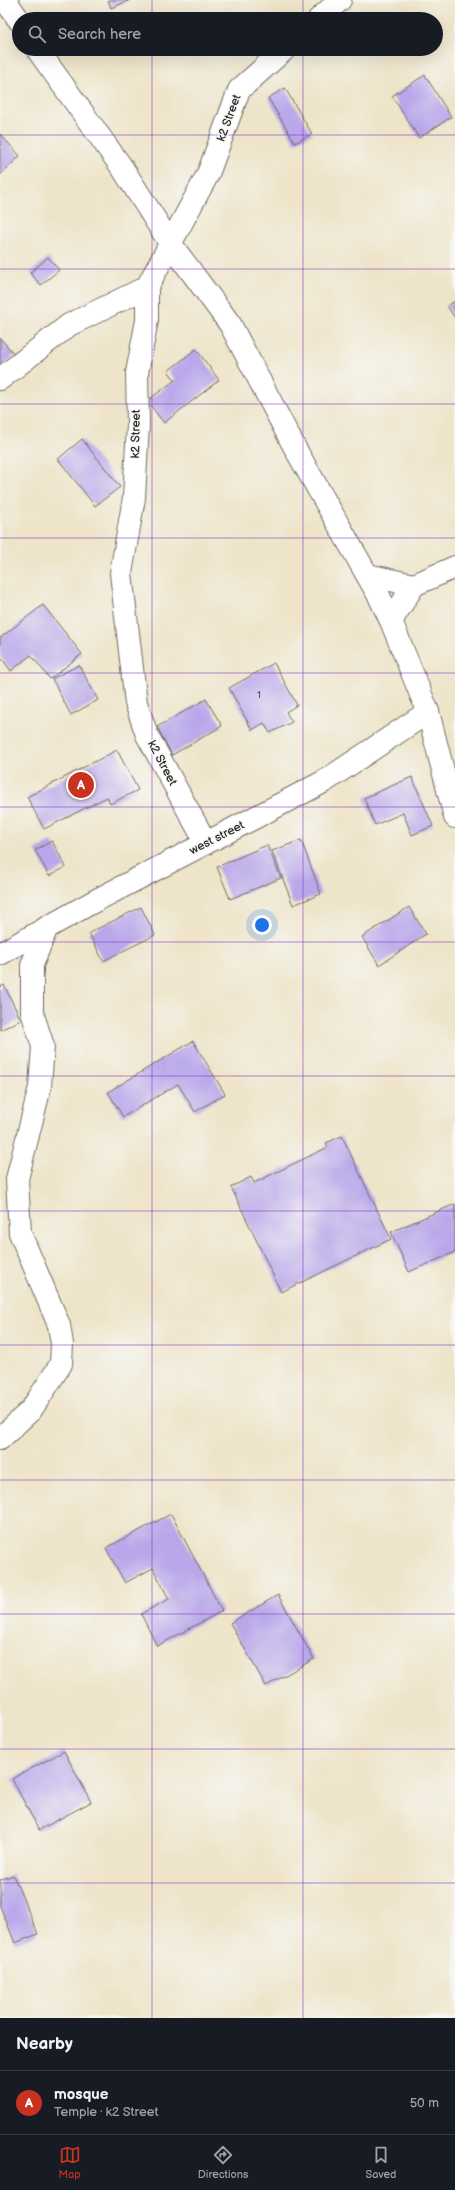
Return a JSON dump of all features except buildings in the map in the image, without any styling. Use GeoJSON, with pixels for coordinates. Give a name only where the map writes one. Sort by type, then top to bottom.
{"type":"FeatureCollection","features":[{"type":"Feature","properties":{"kind":"street"},"geometry":{"type":"LineString","coordinates":[[5,0],[13,12]]}},
{"type":"Feature","properties":{"kind":"street"},"geometry":{"type":"LineString","coordinates":[[327,12],[340,0]]}},
{"type":"Feature","properties":{"kind":"street"},"geometry":{"type":"LineString","coordinates":[[42,56],[124,169],[170,243],[230,324],[296,450],[367,576],[391,621],[428,712],[455,817]]}},
{"type":"Feature","properties":{"kind":"street","name":"k2 Street"},"geometry":{"type":"LineString","coordinates":[[206,843],[147,735],[136,703],[120,573],[134,498],[138,425],[137,373],[148,320],[147,287],[208,174],[239,90],[277,56]]}},
{"type":"Feature","properties":{"kind":"street"},"geometry":{"type":"LineString","coordinates":[[0,379],[69,326],[147,287]]}},
{"type":"Feature","properties":{"kind":"street"},"geometry":{"type":"LineString","coordinates":[[391,621],[414,585],[455,567]]}},
{"type":"Feature","properties":{"kind":"street"},"geometry":{"type":"LineString","coordinates":[[367,576],[414,585]]}},
{"type":"Feature","properties":{"kind":"street","name":"west street"},"geometry":{"type":"LineString","coordinates":[[0,954],[47,927],[325,781],[428,712]]}},
{"type":"Feature","properties":{"kind":"street"},"geometry":{"type":"LineString","coordinates":[[0,1439],[31,1410],[61,1364],[62,1344],[59,1325],[20,1233],[17,1179],[36,1108],[41,1080],[43,1046],[32,1012],[32,965],[47,927]]}},
{"type":"Feature","properties":{"kind":"place","name":"mosque"},"geometry":{"type":"Point","coordinates":[81,785]}}]}
